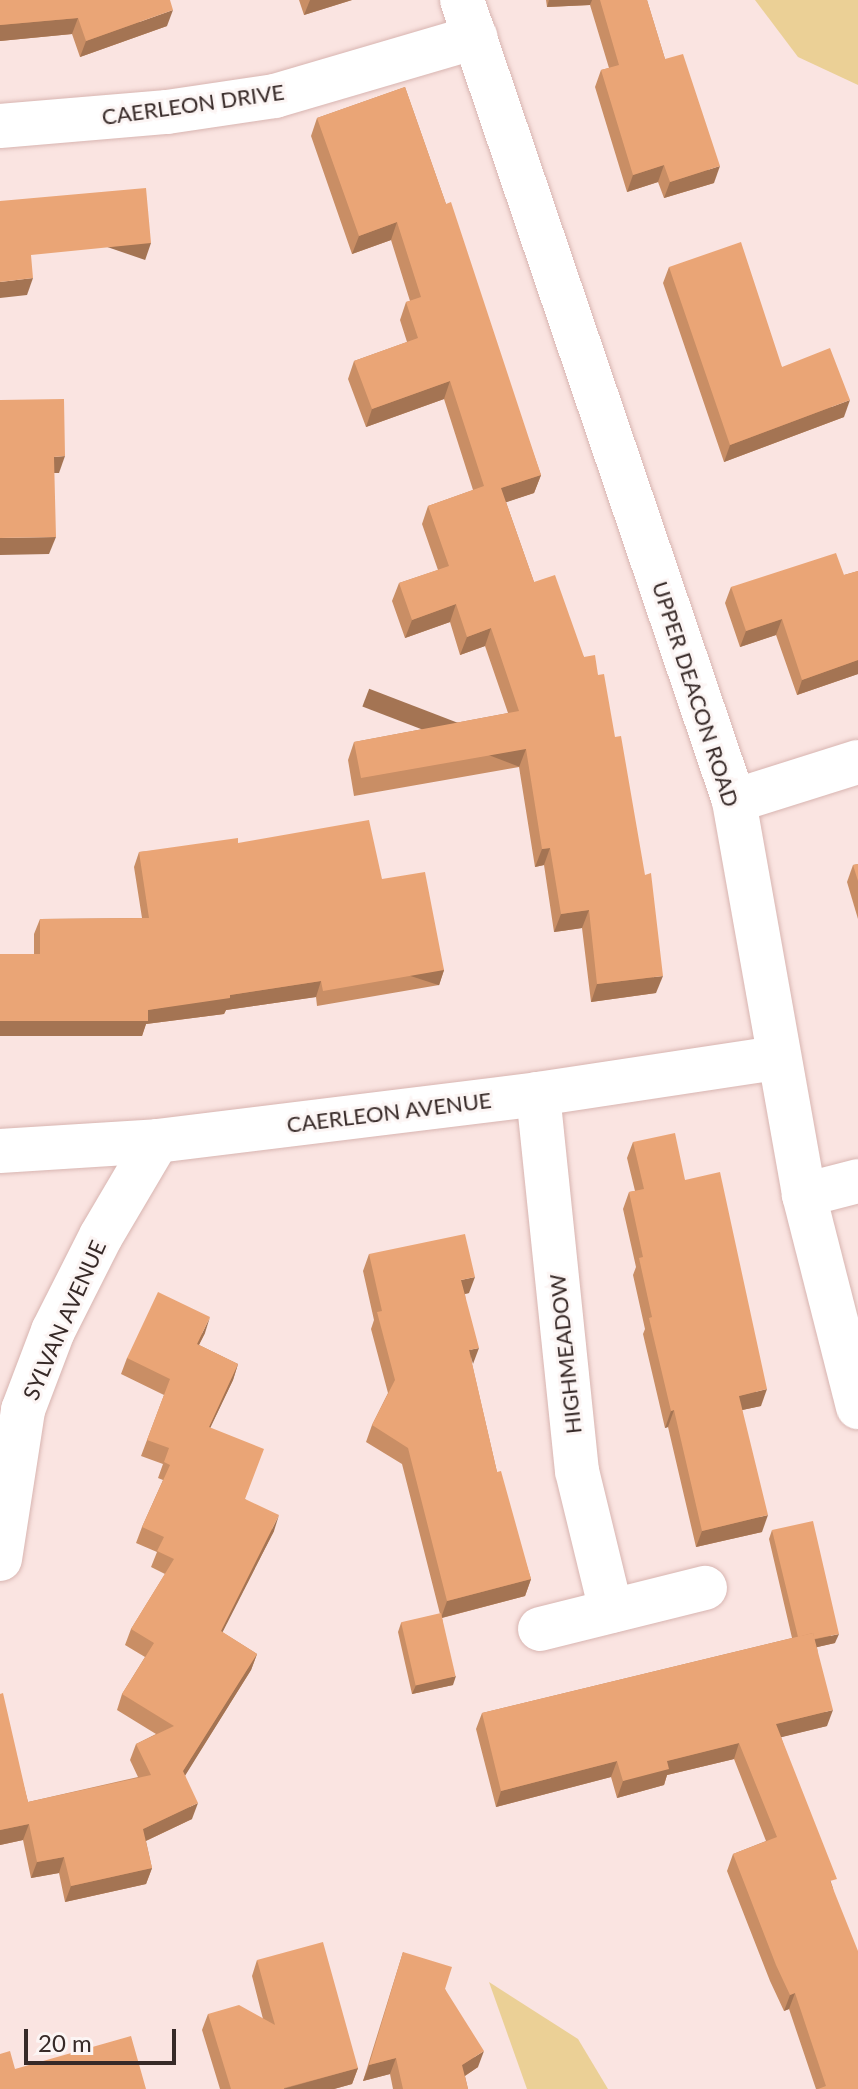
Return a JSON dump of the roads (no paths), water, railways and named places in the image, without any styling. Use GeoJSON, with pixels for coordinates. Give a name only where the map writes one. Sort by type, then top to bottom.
{"type":"FeatureCollection","features":[{"type":"Feature","properties":{"kind":"street","name":"CAERLEON DRIVE"},"geometry":{"type":"LineString","coordinates":[[0,126],[167,112],[275,96],[468,18]]}},
{"type":"Feature","properties":{"kind":"street","name":"UPPER DEACON ROAD"},"geometry":{"type":"LineString","coordinates":[[468,18],[734,801],[777,1058],[804,1195],[858,1407]]}},
{"type":"Feature","properties":{"kind":"street"},"geometry":{"type":"LineString","coordinates":[[734,801],[858,762]]}},
{"type":"Feature","properties":{"kind":"street","name":"CAERLEON AVENUE"},"geometry":{"type":"LineString","coordinates":[[0,1151],[157,1141],[538,1094],[777,1058]]}},
{"type":"Feature","properties":{"kind":"street","name":"HIGHMEADOW"},"geometry":{"type":"LineString","coordinates":[[538,1094],[577,1471],[611,1611]]}},
{"type":"Feature","properties":{"kind":"street","name":"SYLVAN AVENUE"},"geometry":{"type":"LineString","coordinates":[[0,1559],[23,1410],[53,1331],[101,1236],[157,1141]]}},
{"type":"Feature","properties":{"kind":"street"},"geometry":{"type":"LineString","coordinates":[[804,1195],[858,1181]]}},
{"type":"Feature","properties":{"kind":"street"},"geometry":{"type":"LineString","coordinates":[[540,1629],[705,1588]]}}]}
